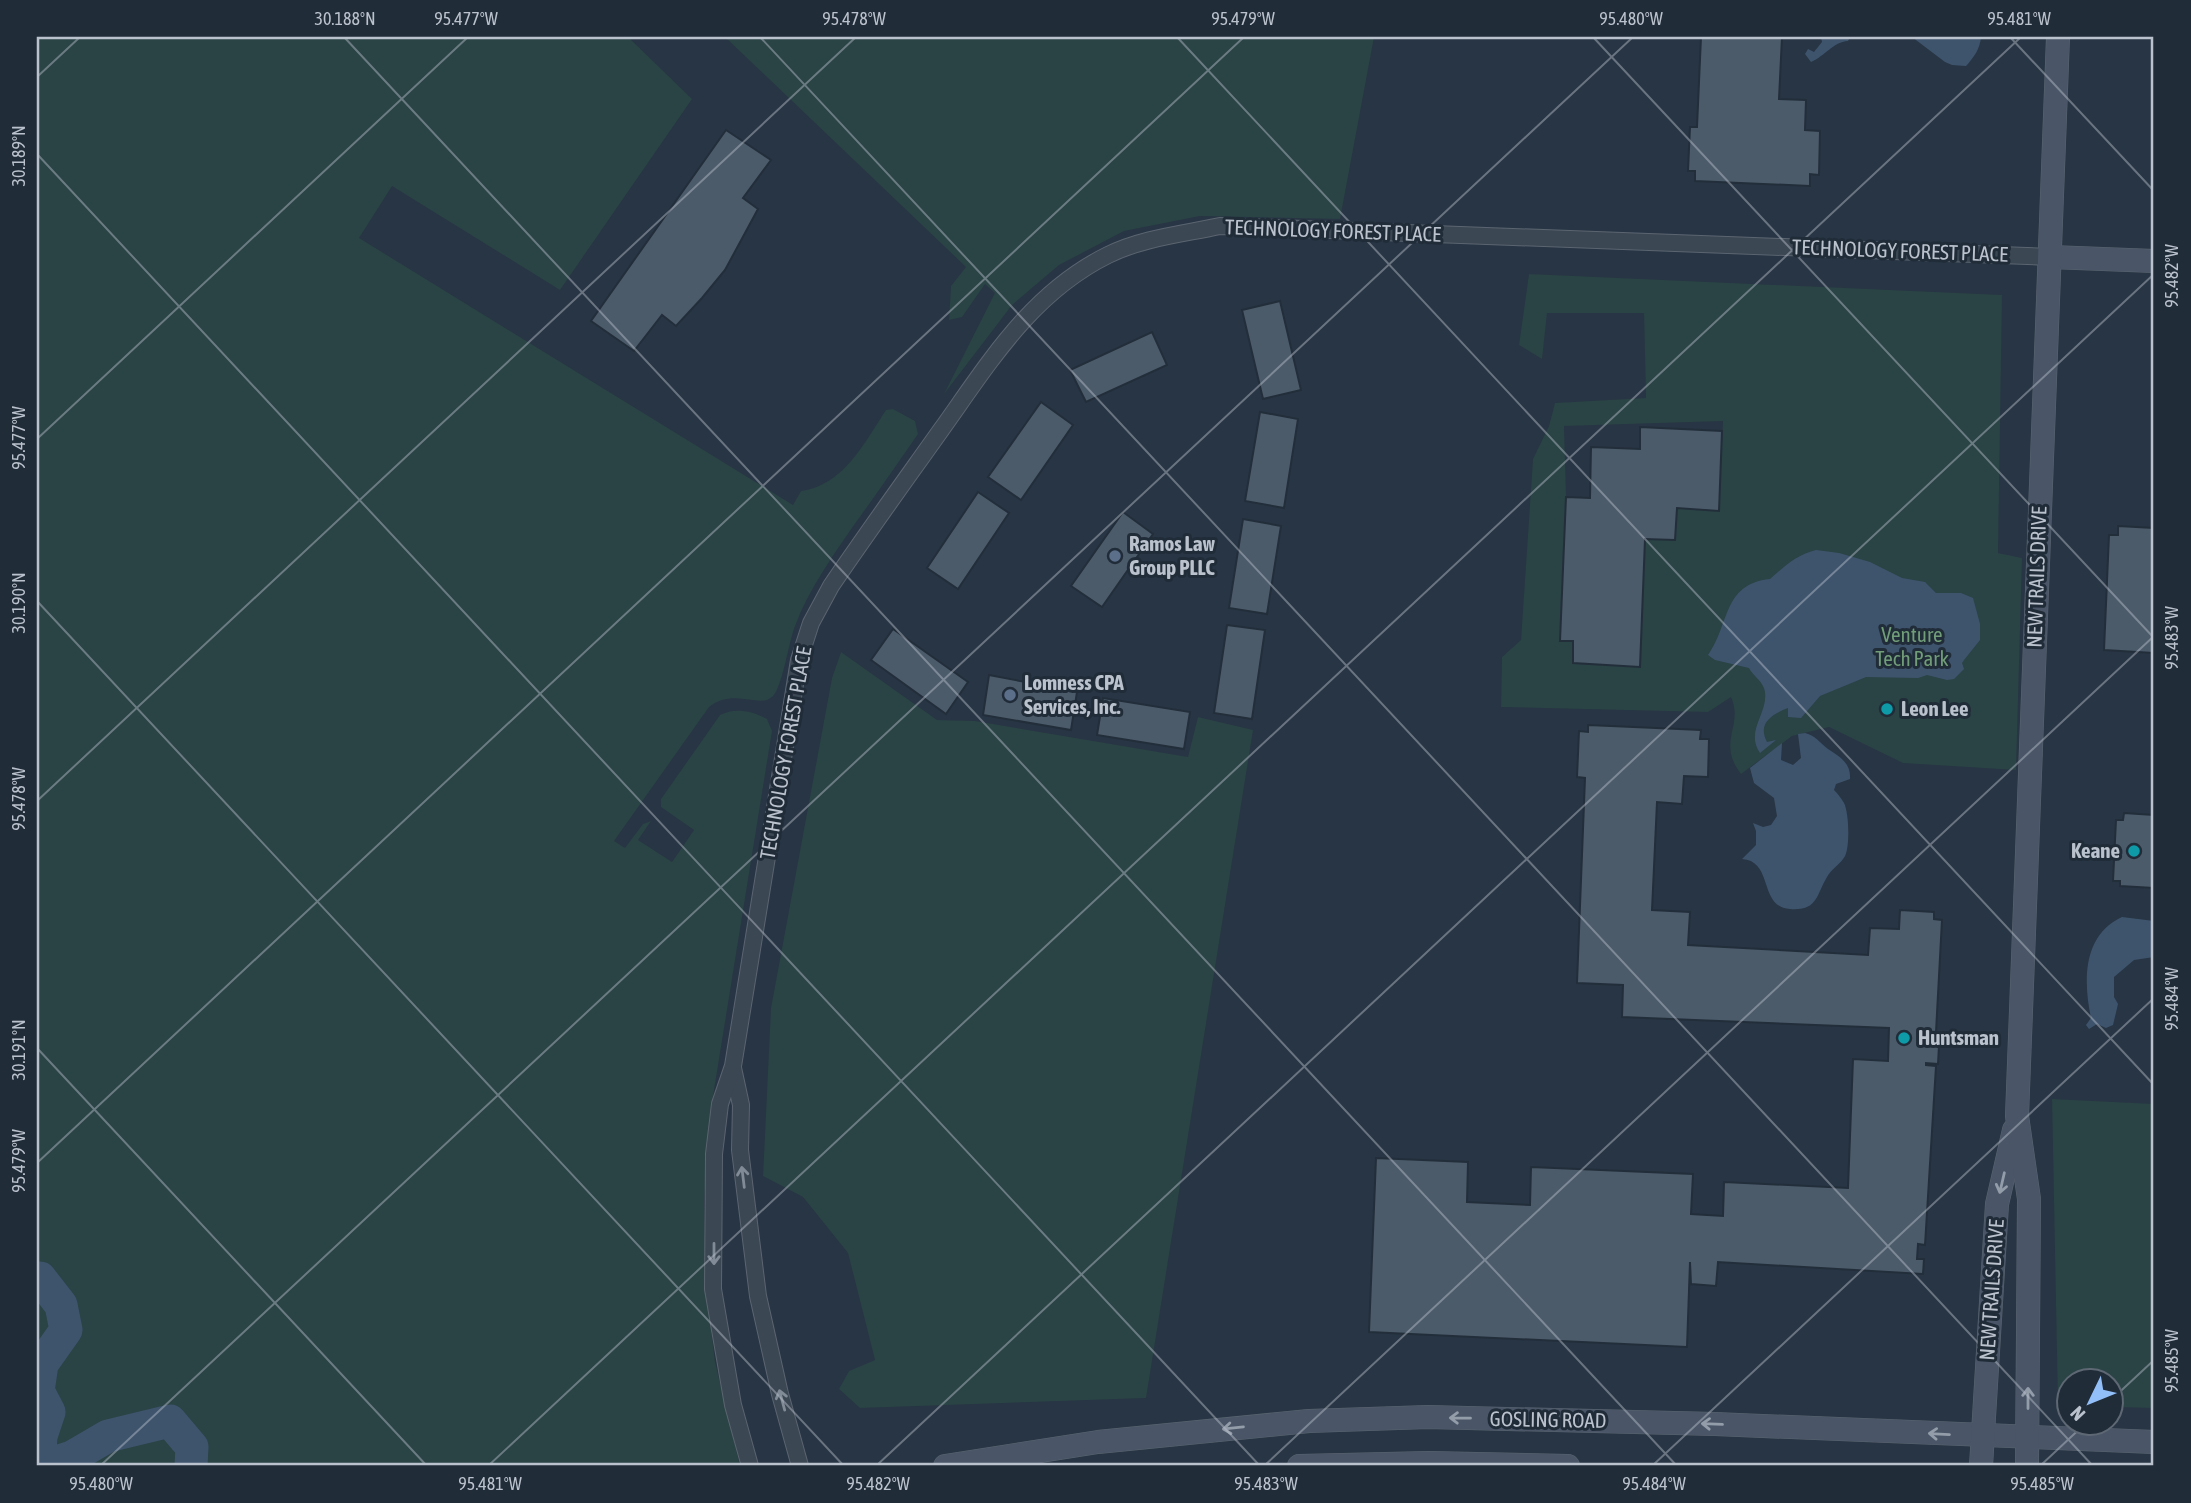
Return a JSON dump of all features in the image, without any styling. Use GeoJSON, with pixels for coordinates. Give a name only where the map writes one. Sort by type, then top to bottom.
{"type":"FeatureCollection","features":[{"type":"Feature","properties":{"kind":"street","name":"NEW TRAILS DRIVE"},"geometry":{"type":"LineString","coordinates":[[2026,1466],[2029,1199],[2017,1116],[2058,37]]}},
{"type":"Feature","properties":{"kind":"street","name":"TECHNOLOGY FOREST PLACE"},"geometry":{"type":"LineString","coordinates":[[750,1466],[733,1405],[713,1289],[714,1154],[720,1104],[733,1066],[799,660],[811,624],[844,566],[995,351],[1032,309],[1065,282],[1107,255],[1140,242],[1220,226],[2154,261]]}},
{"type":"Feature","properties":{"kind":"street","name":"TECHNOLOGY FOREST PLACE"},"geometry":{"type":"LineString","coordinates":[[733,1066],[741,1105],[740,1150],[758,1296],[780,1394],[800,1466]]}},
{"type":"Feature","properties":{"kind":"street","name":"NEW TRAILS DRIVE"},"geometry":{"type":"LineString","coordinates":[[1981,1466],[1997,1204],[2017,1116]]}},
{"type":"Feature","properties":{"kind":"street","name":"GOSLING ROAD"},"geometry":{"type":"LineString","coordinates":[[945,1466],[1098,1442],[1309,1421],[1428,1417],[1715,1424],[2154,1442]]}},
{"type":"Feature","properties":{"kind":"street"},"geometry":{"type":"LineString","coordinates":[[1299,1466],[1429,1463],[1569,1466]]}},
{"type":"Feature","properties":{"kind":"green space"},"geometry":{"type":"Polygon","coordinates":[[[37,37],[628,37],[692,99],[560,290],[392,186],[359,238],[793,505],[801,491],[829,480],[851,461],[886,410],[893,409],[915,421],[918,434],[837,549],[807,599],[795,626],[779,684],[773,696],[761,701],[728,699],[709,707],[614,841],[625,848],[643,824],[651,821],[638,840],[672,862],[694,830],[661,807],[661,799],[720,715],[744,711],[767,719],[772,731],[709,1121],[704,1202],[706,1288],[715,1362],[740,1466],[37,1466],[37,37]]]}},
{"type":"Feature","properties":{"kind":"green space"},"geometry":{"type":"Polygon","coordinates":[[[725,37],[1374,37],[1340,219],[1200,216],[1124,231],[1059,265],[1012,305],[944,394],[995,293],[985,284],[962,317],[949,320],[951,286],[966,267],[725,37]]]}},
{"type":"Feature","properties":{"kind":"green space","name":"Venture Tech Park"},"geometry":{"type":"Polygon","coordinates":[[[1529,274],[2002,295],[1998,553],[2022,558],[2016,770],[1903,763],[1829,727],[1792,736],[1741,774],[1731,753],[1735,717],[1731,697],[1708,712],[1501,707],[1502,657],[1521,640],[1533,459],[1549,426],[1555,403],[1646,398],[1644,313],[1547,313],[1542,359],[1519,345],[1529,274]],[[1723,421],[1564,426],[1566,497],[1561,641],[1573,641],[1573,663],[1640,666],[1645,539],[1675,540],[1677,508],[1719,510],[1723,421]]]}},
{"type":"Feature","properties":{"kind":"green space"},"geometry":{"type":"Polygon","coordinates":[[[841,652],[937,720],[975,721],[1188,757],[1198,717],[1253,730],[1146,1398],[860,1408],[839,1389],[849,1371],[875,1360],[848,1253],[803,1197],[763,1176],[771,1008],[832,678],[841,652]]]}},
{"type":"Feature","properties":{"kind":"green space"},"geometry":{"type":"Polygon","coordinates":[[[2052,1099],[2154,1104],[2154,1408],[2124,1407],[2124,1366],[2057,1366],[2052,1099]]]}},
{"type":"Feature","properties":{"kind":"water"},"geometry":{"type":"Polygon","coordinates":[[[1821,37],[1850,37],[1848,41],[1838,44],[1811,62],[1805,54],[1808,49],[1814,52],[1822,42],[1821,37]]]}},
{"type":"Feature","properties":{"kind":"water"},"geometry":{"type":"Polygon","coordinates":[[[1912,37],[1981,37],[1976,53],[1966,66],[1945,62],[1912,37]]]}},
{"type":"Feature","properties":{"kind":"water"},"geometry":{"type":"Polygon","coordinates":[[[1816,550],[1870,562],[1902,578],[1925,582],[1936,593],[1961,593],[1973,598],[1980,624],[1980,640],[1962,663],[1964,669],[1954,679],[1927,675],[1918,678],[1866,677],[1820,696],[1801,718],[1788,717],[1788,708],[1777,713],[1768,720],[1764,730],[1767,742],[1776,740],[1760,753],[1755,737],[1765,700],[1763,685],[1749,668],[1715,660],[1708,655],[1729,608],[1743,589],[1754,582],[1770,579],[1797,558],[1816,550]]]}},
{"type":"Feature","properties":{"kind":"water"},"geometry":{"type":"Polygon","coordinates":[[[1805,733],[1840,758],[1849,769],[1850,779],[1836,784],[1834,790],[1846,808],[1848,845],[1845,856],[1829,874],[1815,900],[1806,907],[1790,909],[1774,901],[1758,867],[1742,859],[1756,845],[1753,823],[1763,827],[1771,825],[1777,816],[1774,798],[1754,783],[1750,768],[1782,743],[1781,760],[1793,765],[1801,758],[1798,734],[1805,733]]]}},
{"type":"Feature","properties":{"kind":"water"},"geometry":{"type":"Polygon","coordinates":[[[2122,917],[2154,921],[2154,957],[2134,960],[2114,977],[2114,997],[2118,1004],[2113,1025],[2106,1028],[2097,1024],[2089,1029],[2086,1025],[2091,1018],[2087,989],[2089,960],[2100,935],[2122,917]]]}},
{"type":"Feature","properties":{"kind":"building"},"geometry":{"type":"Polygon","coordinates":[[[1701,37],[1782,37],[1779,99],[1806,100],[1805,130],[1820,131],[1819,175],[1810,174],[1810,186],[1695,181],[1695,171],[1688,171],[1690,127],[1697,127],[1701,37]]]}},
{"type":"Feature","properties":{"kind":"building"},"geometry":{"type":"Polygon","coordinates":[[[726,130],[771,160],[743,198],[758,209],[725,270],[702,298],[676,326],[662,315],[634,351],[591,321],[726,130]]]}},
{"type":"Feature","properties":{"kind":"building"},"geometry":{"type":"Polygon","coordinates":[[[1280,301],[1301,390],[1263,399],[1242,310],[1280,301]]]}},
{"type":"Feature","properties":{"kind":"building"},"geometry":{"type":"Polygon","coordinates":[[[1152,332],[1167,365],[1086,402],[1070,370],[1152,332]]]}},
{"type":"Feature","properties":{"kind":"building"},"geometry":{"type":"Polygon","coordinates":[[[1041,402],[1073,425],[1021,500],[988,477],[1041,402]]]}},
{"type":"Feature","properties":{"kind":"building"},"geometry":{"type":"Polygon","coordinates":[[[1260,412],[1298,419],[1284,508],[1245,501],[1260,412]]]}},
{"type":"Feature","properties":{"kind":"building"},"geometry":{"type":"Polygon","coordinates":[[[1640,427],[1722,431],[1719,511],[1677,508],[1675,540],[1645,539],[1640,667],[1573,663],[1573,641],[1560,641],[1566,497],[1590,498],[1591,447],[1640,449],[1640,427]]]}},
{"type":"Feature","properties":{"kind":"building"},"geometry":{"type":"Polygon","coordinates":[[[978,492],[1009,513],[958,589],[927,568],[978,492]]]}},
{"type":"Feature","properties":{"kind":"building"},"geometry":{"type":"Polygon","coordinates":[[[1123,512],[1153,534],[1102,607],[1071,586],[1123,512]]]}},
{"type":"Feature","properties":{"kind":"building"},"geometry":{"type":"Polygon","coordinates":[[[1243,519],[1281,526],[1267,614],[1229,608],[1243,519]]]}},
{"type":"Feature","properties":{"kind":"building"},"geometry":{"type":"Polygon","coordinates":[[[2118,526],[2154,528],[2154,653],[2104,650],[2109,535],[2118,535],[2118,526]]]}},
{"type":"Feature","properties":{"kind":"building"},"geometry":{"type":"Polygon","coordinates":[[[1227,625],[1265,630],[1252,719],[1214,713],[1227,625]]]}},
{"type":"Feature","properties":{"kind":"building"},"geometry":{"type":"Polygon","coordinates":[[[893,629],[968,682],[946,714],[871,660],[893,629]]]}},
{"type":"Feature","properties":{"kind":"building"},"geometry":{"type":"Polygon","coordinates":[[[989,675],[1077,692],[1071,730],[983,715],[989,675]]]}},
{"type":"Feature","properties":{"kind":"building"},"geometry":{"type":"Polygon","coordinates":[[[1103,698],[1190,712],[1184,749],[1097,735],[1103,698]]]}},
{"type":"Feature","properties":{"kind":"building","name":"Huntsman"},"geometry":{"type":"Polygon","coordinates":[[[1588,725],[1701,730],[1700,739],[1709,739],[1708,777],[1684,776],[1682,804],[1657,802],[1652,910],[1690,912],[1688,945],[1868,955],[1870,928],[1899,929],[1900,910],[1934,912],[1934,919],[1942,920],[1936,1032],[1920,1031],[1919,1044],[1939,1045],[1938,1064],[1926,1063],[1936,1066],[1925,1245],[1918,1244],[1917,1259],[1924,1259],[1923,1274],[1718,1262],[1716,1286],[1691,1284],[1690,1262],[1687,1347],[1369,1332],[1376,1158],[1468,1162],[1467,1202],[1530,1205],[1531,1167],[1693,1174],[1691,1214],[1723,1216],[1724,1182],[1848,1188],[1853,1059],[1888,1061],[1889,1028],[1622,1017],[1623,985],[1577,983],[1585,778],[1577,777],[1579,731],[1588,732],[1588,725]]]}},
{"type":"Feature","properties":{"kind":"building","name":"Keane"},"geometry":{"type":"Polygon","coordinates":[[[2124,813],[2154,815],[2154,888],[2120,886],[2120,881],[2113,881],[2116,820],[2123,820],[2124,813]]]}},
{"type":"Feature","properties":{"kind":"waterway"},"geometry":{"type":"LineString","coordinates":[[37,1278],[40,1278],[61,1305],[66,1330],[42,1364],[38,1391],[49,1412],[41,1436],[40,1452],[53,1463],[72,1457],[108,1436],[170,1421],[192,1447],[191,1466]]}},
{"type":"Feature","properties":{"kind":"place","name":"Ramos Law Group PLLC"},"geometry":{"type":"Point","coordinates":[1115,556]}},
{"type":"Feature","properties":{"kind":"place","name":"Lomness CPA Services, Inc."},"geometry":{"type":"Point","coordinates":[1010,695]}},
{"type":"Feature","properties":{"kind":"place","name":"Leon Lee"},"geometry":{"type":"Point","coordinates":[1887,709]}},
{"type":"Feature","properties":{"kind":"place","name":"Keane"},"geometry":{"type":"Point","coordinates":[2134,851]}},
{"type":"Feature","properties":{"kind":"place","name":"Huntsman"},"geometry":{"type":"Point","coordinates":[1904,1038]}}]}
